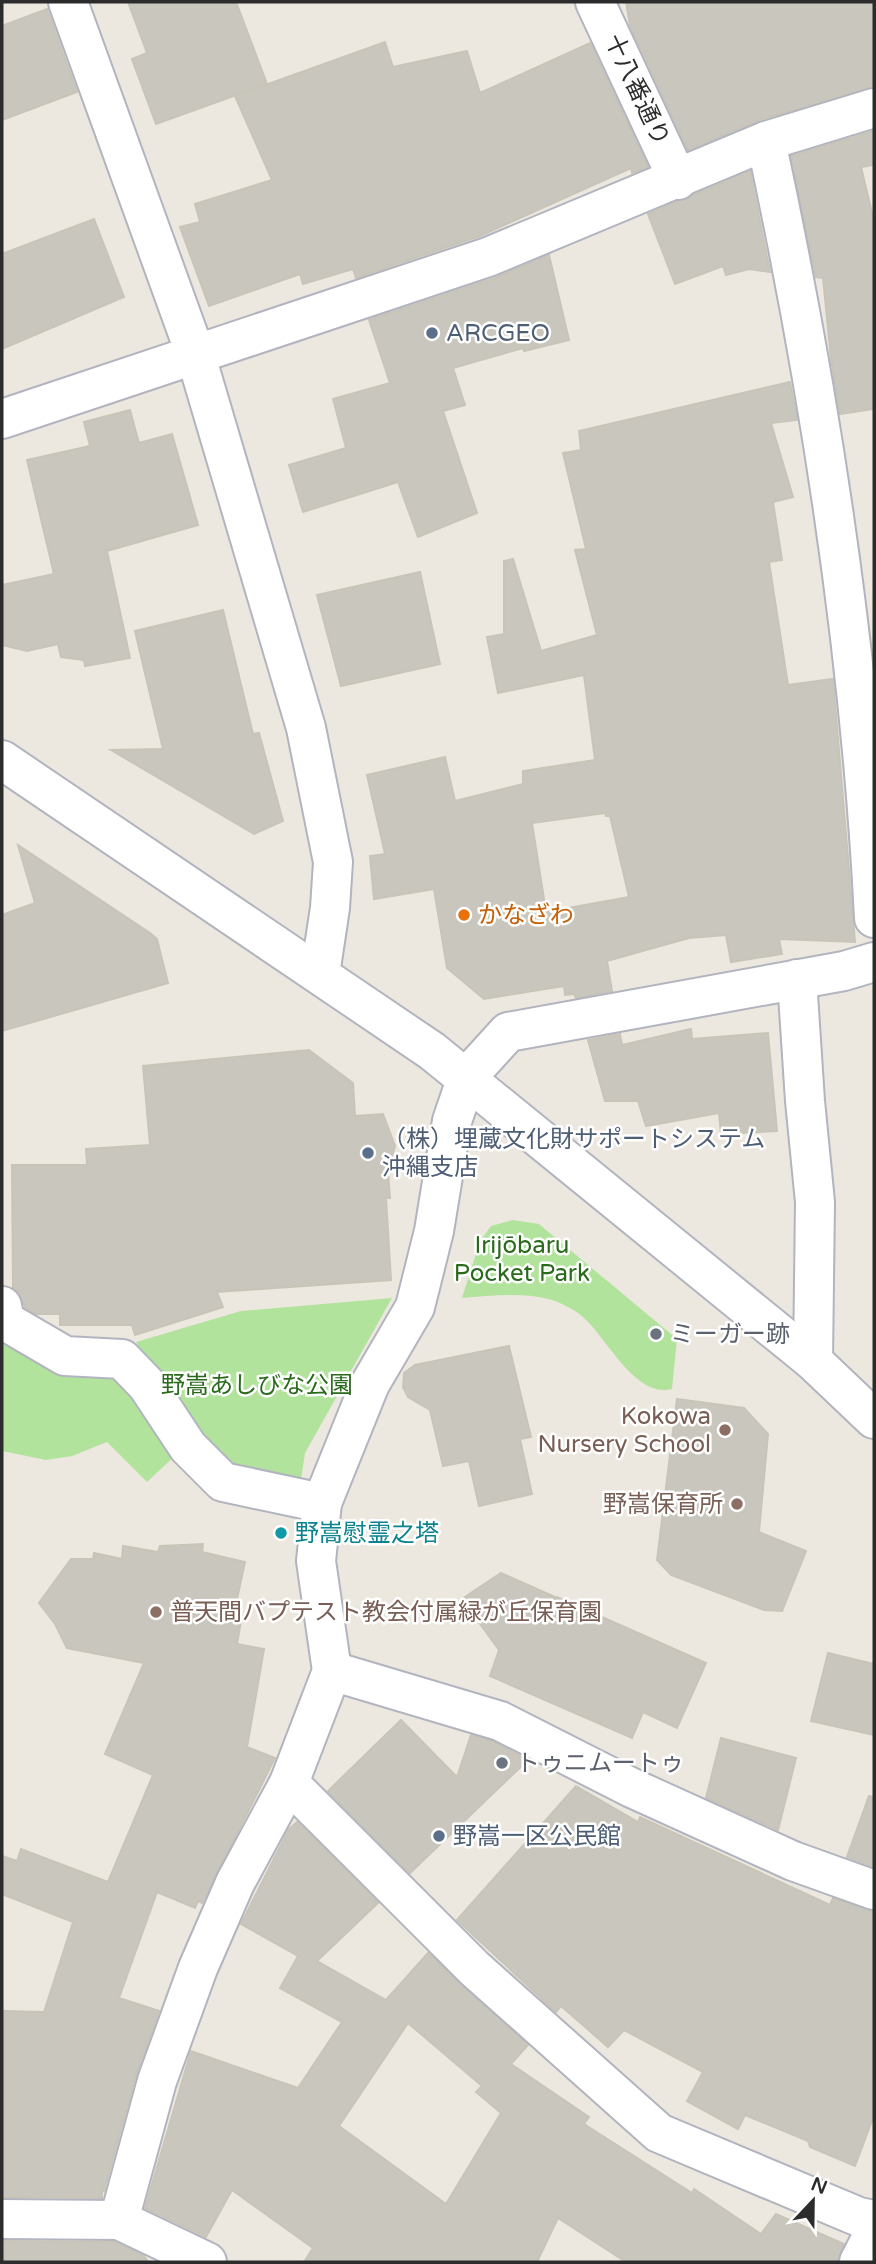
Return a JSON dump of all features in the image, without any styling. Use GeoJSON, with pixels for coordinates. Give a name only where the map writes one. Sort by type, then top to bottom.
{"type":"FeatureCollection","features":[{"type":"Feature","properties":{"kind":"street"},"geometry":{"type":"LineString","coordinates":[[68,2],[195,353],[306,728],[332,862],[330,908],[320,974]]}},
{"type":"Feature","properties":{"kind":"street","name":"十八番通り"},"geometry":{"type":"LineString","coordinates":[[595,2],[678,180]]}},
{"type":"Feature","properties":{"kind":"street"},"geometry":{"type":"LineString","coordinates":[[2,419],[488,257],[678,180],[766,141],[874,108]]}},
{"type":"Feature","properties":{"kind":"street"},"geometry":{"type":"LineString","coordinates":[[766,141],[816,398],[850,636],[868,793],[874,918]]}},
{"type":"Feature","properties":{"kind":"street"},"geometry":{"type":"LineString","coordinates":[[2,760],[320,974],[467,1077],[569,1164],[813,1361],[874,1419]]}},
{"type":"Feature","properties":{"kind":"street"},"geometry":{"type":"LineString","coordinates":[[119,2220],[157,2081],[198,1968],[235,1883],[289,1783],[332,1671],[316,1561],[322,1503],[370,1384],[415,1307],[434,1231],[452,1121],[467,1077],[508,1032],[797,979],[874,962]]}},
{"type":"Feature","properties":{"kind":"street"},"geometry":{"type":"LineString","coordinates":[[797,979],[805,1101],[816,1202],[813,1361]]}},
{"type":"Feature","properties":{"kind":"street"},"geometry":{"type":"LineString","coordinates":[[2,1306],[5,1321],[65,1356],[122,1359],[147,1385],[188,1447],[223,1482],[322,1503]]}},
{"type":"Feature","properties":{"kind":"street"},"geometry":{"type":"LineString","coordinates":[[332,1671],[500,1721],[632,1788],[793,1861],[874,1890]]}},
{"type":"Feature","properties":{"kind":"street"},"geometry":{"type":"LineString","coordinates":[[289,1783],[475,1969],[659,2133],[859,2217],[874,2220]]}},
{"type":"Feature","properties":{"kind":"street"},"geometry":{"type":"LineString","coordinates":[[2,2219],[119,2220],[207,2262]]}},
{"type":"Feature","properties":{"kind":"street"},"geometry":{"type":"LineString","coordinates":[[859,2262],[874,2233]]}},
{"type":"Feature","properties":{"kind":"green space","name":"Irijōbaru Pocket Park"},"geometry":{"type":"Polygon","coordinates":[[[513,1220],[539,1224],[677,1339],[672,1389],[659,1390],[634,1377],[594,1328],[578,1313],[562,1304],[527,1296],[462,1298],[480,1241],[491,1226],[513,1220]]]}},
{"type":"Feature","properties":{"kind":"green space","name":"野嵩あしびな公園"},"geometry":{"type":"Polygon","coordinates":[[[392,1298],[305,1453],[301,1479],[247,1474],[198,1434],[163,1395],[136,1342],[241,1311],[392,1298]]]}},
{"type":"Feature","properties":{"kind":"green space"},"geometry":{"type":"Polygon","coordinates":[[[2,1335],[69,1377],[114,1370],[180,1451],[147,1482],[107,1442],[72,1456],[46,1460],[2,1451],[2,1335]]]}},
{"type":"Feature","properties":{"kind":"building"},"geometry":{"type":"Polygon","coordinates":[[[128,2],[236,2],[267,84],[156,124],[132,59],[147,53],[128,2]]]}},
{"type":"Feature","properties":{"kind":"building"},"geometry":{"type":"Polygon","coordinates":[[[626,2],[874,2],[874,87],[759,120],[688,150],[630,25],[626,2]]]}},
{"type":"Feature","properties":{"kind":"building"},"geometry":{"type":"Polygon","coordinates":[[[47,9],[77,92],[2,120],[2,26],[47,9]]]}},
{"type":"Feature","properties":{"kind":"building"},"geometry":{"type":"Polygon","coordinates":[[[385,42],[393,67],[467,51],[480,93],[590,43],[648,167],[632,173],[631,168],[480,236],[356,278],[353,269],[303,284],[300,274],[209,306],[180,227],[200,222],[195,204],[272,180],[235,96],[385,42]]]}},
{"type":"Feature","properties":{"kind":"building"},"geometry":{"type":"Polygon","coordinates":[[[874,131],[874,165],[861,167],[874,221],[874,409],[840,414],[831,359],[823,278],[816,277],[791,156],[874,131]]]}},
{"type":"Feature","properties":{"kind":"building"},"geometry":{"type":"Polygon","coordinates":[[[750,171],[770,272],[749,269],[726,275],[723,266],[675,284],[648,214],[750,171]]]}},
{"type":"Feature","properties":{"kind":"building"},"geometry":{"type":"Polygon","coordinates":[[[94,219],[124,297],[2,349],[2,254],[94,219]]]}},
{"type":"Feature","properties":{"kind":"building"},"geometry":{"type":"Polygon","coordinates":[[[549,255],[569,340],[524,351],[523,348],[453,368],[465,405],[443,411],[477,513],[418,537],[398,482],[303,512],[289,465],[346,448],[333,399],[390,383],[369,320],[495,278],[549,255]]]}},
{"type":"Feature","properties":{"kind":"building"},"geometry":{"type":"Polygon","coordinates":[[[790,382],[797,420],[771,423],[793,497],[773,502],[782,560],[769,562],[788,685],[833,679],[855,942],[779,939],[782,954],[731,962],[726,935],[689,938],[607,961],[612,991],[576,998],[574,994],[565,995],[564,986],[484,999],[447,968],[434,889],[374,899],[370,856],[385,854],[367,775],[445,757],[455,801],[523,784],[523,771],[595,760],[584,675],[498,693],[487,637],[504,634],[504,561],[513,559],[541,651],[597,635],[575,550],[586,549],[563,453],[581,450],[579,431],[790,382]],[[605,813],[532,823],[546,912],[629,897],[610,816],[605,813]]]}},
{"type":"Feature","properties":{"kind":"building"},"geometry":{"type":"Polygon","coordinates":[[[130,410],[139,443],[172,434],[198,525],[107,551],[130,658],[85,666],[84,660],[61,657],[58,644],[27,651],[2,645],[2,585],[54,574],[27,460],[90,446],[84,422],[130,410]]]}},
{"type":"Feature","properties":{"kind":"building"},"geometry":{"type":"Polygon","coordinates":[[[420,572],[440,664],[341,686],[317,595],[420,572]]]}},
{"type":"Feature","properties":{"kind":"building"},"geometry":{"type":"Polygon","coordinates":[[[223,610],[253,734],[259,733],[283,821],[254,834],[111,750],[163,749],[135,631],[223,610]]]}},
{"type":"Feature","properties":{"kind":"building"},"geometry":{"type":"Polygon","coordinates":[[[18,845],[157,939],[168,983],[2,1031],[2,915],[35,903],[18,845]]]}},
{"type":"Feature","properties":{"kind":"building"},"geometry":{"type":"Polygon","coordinates":[[[691,1029],[692,1039],[768,1033],[777,1131],[721,1134],[719,1113],[646,1126],[638,1101],[605,1101],[588,1040],[620,1034],[622,1045],[691,1029]]]}},
{"type":"Feature","properties":{"kind":"building"},"geometry":{"type":"Polygon","coordinates":[[[309,1050],[353,1083],[355,1116],[383,1114],[395,1146],[388,1172],[390,1198],[386,1198],[391,1280],[217,1292],[223,1307],[135,1335],[132,1325],[60,1325],[60,1314],[36,1314],[25,1307],[19,1292],[13,1288],[12,1165],[87,1165],[86,1149],[150,1145],[143,1066],[309,1050]]]}},
{"type":"Feature","properties":{"kind":"building"},"geometry":{"type":"Polygon","coordinates":[[[509,1346],[531,1437],[520,1439],[532,1494],[479,1506],[469,1461],[443,1466],[430,1410],[408,1397],[403,1387],[404,1373],[415,1365],[509,1346]]]}},
{"type":"Feature","properties":{"kind":"building"},"geometry":{"type":"Polygon","coordinates":[[[677,1399],[744,1408],[768,1434],[759,1532],[806,1551],[782,1611],[764,1610],[671,1575],[657,1560],[677,1399]]]}},
{"type":"Feature","properties":{"kind":"building"},"geometry":{"type":"Polygon","coordinates":[[[203,1544],[202,1552],[245,1562],[234,1613],[242,1615],[237,1644],[264,1649],[247,1747],[275,1758],[202,1903],[198,1901],[195,1908],[157,1892],[119,1998],[159,2011],[136,2075],[104,2191],[102,2189],[102,2198],[2,2197],[2,2011],[44,2012],[73,1922],[2,1894],[2,1856],[17,1861],[21,1849],[108,1882],[153,1775],[105,1754],[144,1663],[67,1648],[55,1624],[39,1603],[71,1559],[93,1559],[94,1553],[122,1559],[123,1546],[158,1552],[160,1546],[203,1544]]]}},
{"type":"Feature","properties":{"kind":"building"},"geometry":{"type":"Polygon","coordinates":[[[501,1573],[555,1597],[556,1600],[557,1597],[706,1663],[677,1728],[643,1712],[632,1738],[490,1676],[499,1650],[462,1599],[501,1573]]]}},
{"type":"Feature","properties":{"kind":"building"},"geometry":{"type":"Polygon","coordinates":[[[828,1653],[874,1664],[874,1735],[811,1721],[828,1653]]]}},
{"type":"Feature","properties":{"kind":"building"},"geometry":{"type":"Polygon","coordinates":[[[401,1720],[457,1777],[471,1735],[492,1741],[528,1760],[410,1873],[328,1791],[401,1720]]]}},
{"type":"Feature","properties":{"kind":"building"},"geometry":{"type":"Polygon","coordinates":[[[721,1738],[796,1758],[778,1830],[706,1798],[721,1738]]]}},
{"type":"Feature","properties":{"kind":"building"},"geometry":{"type":"Polygon","coordinates":[[[576,1786],[638,1822],[640,1817],[830,1905],[833,1898],[874,1911],[874,2115],[855,2166],[810,2147],[808,2141],[745,2115],[738,2129],[687,2101],[703,2072],[624,2030],[608,2047],[561,2006],[556,2012],[457,1920],[576,1786]]]}},
{"type":"Feature","properties":{"kind":"building"},"geometry":{"type":"Polygon","coordinates":[[[869,1796],[874,1797],[874,1867],[847,1857],[869,1796]]]}},
{"type":"Feature","properties":{"kind":"building"},"geometry":{"type":"Polygon","coordinates":[[[297,1822],[378,1903],[317,1961],[386,2000],[428,1953],[528,2045],[511,2064],[589,2117],[584,2124],[692,2193],[694,2189],[761,2234],[776,2214],[844,2244],[837,2262],[626,2262],[558,2218],[537,2262],[304,2262],[313,2248],[232,2190],[206,2237],[145,2208],[191,2051],[298,2088],[342,2022],[280,1988],[298,1956],[241,1924],[289,1829],[297,1822]],[[408,2023],[339,2126],[446,2204],[501,2113],[476,2092],[482,2086],[408,2023]]]}},
{"type":"Feature","properties":{"kind":"building"},"geometry":{"type":"Polygon","coordinates":[[[2,2241],[114,2242],[144,2256],[148,2262],[2,2262],[2,2241]]]}},
{"type":"Feature","properties":{"kind":"place","name":"ARCGEO"},"geometry":{"type":"Point","coordinates":[432,333]}},
{"type":"Feature","properties":{"kind":"place","name":"かなざわ"},"geometry":{"type":"Point","coordinates":[464,915]}},
{"type":"Feature","properties":{"kind":"place","name":"（株）埋蔵文化財サポートシステム 沖縄支店"},"geometry":{"type":"Point","coordinates":[368,1153]}},
{"type":"Feature","properties":{"kind":"place","name":"ミーガー跡"},"geometry":{"type":"Point","coordinates":[656,1334]}},
{"type":"Feature","properties":{"kind":"place","name":"Kokowa Nursery School"},"geometry":{"type":"Point","coordinates":[725,1430]}},
{"type":"Feature","properties":{"kind":"place","name":"野嵩保育所"},"geometry":{"type":"Point","coordinates":[737,1504]}},
{"type":"Feature","properties":{"kind":"place","name":"野嵩慰霊之塔"},"geometry":{"type":"Point","coordinates":[281,1533]}},
{"type":"Feature","properties":{"kind":"place","name":"普天間バプテスト教会付属緑が丘保育園"},"geometry":{"type":"Point","coordinates":[156,1612]}},
{"type":"Feature","properties":{"kind":"place","name":"トゥニムートゥ"},"geometry":{"type":"Point","coordinates":[502,1763]}},
{"type":"Feature","properties":{"kind":"place","name":"野嵩一区公民館"},"geometry":{"type":"Point","coordinates":[439,1836]}}]}
